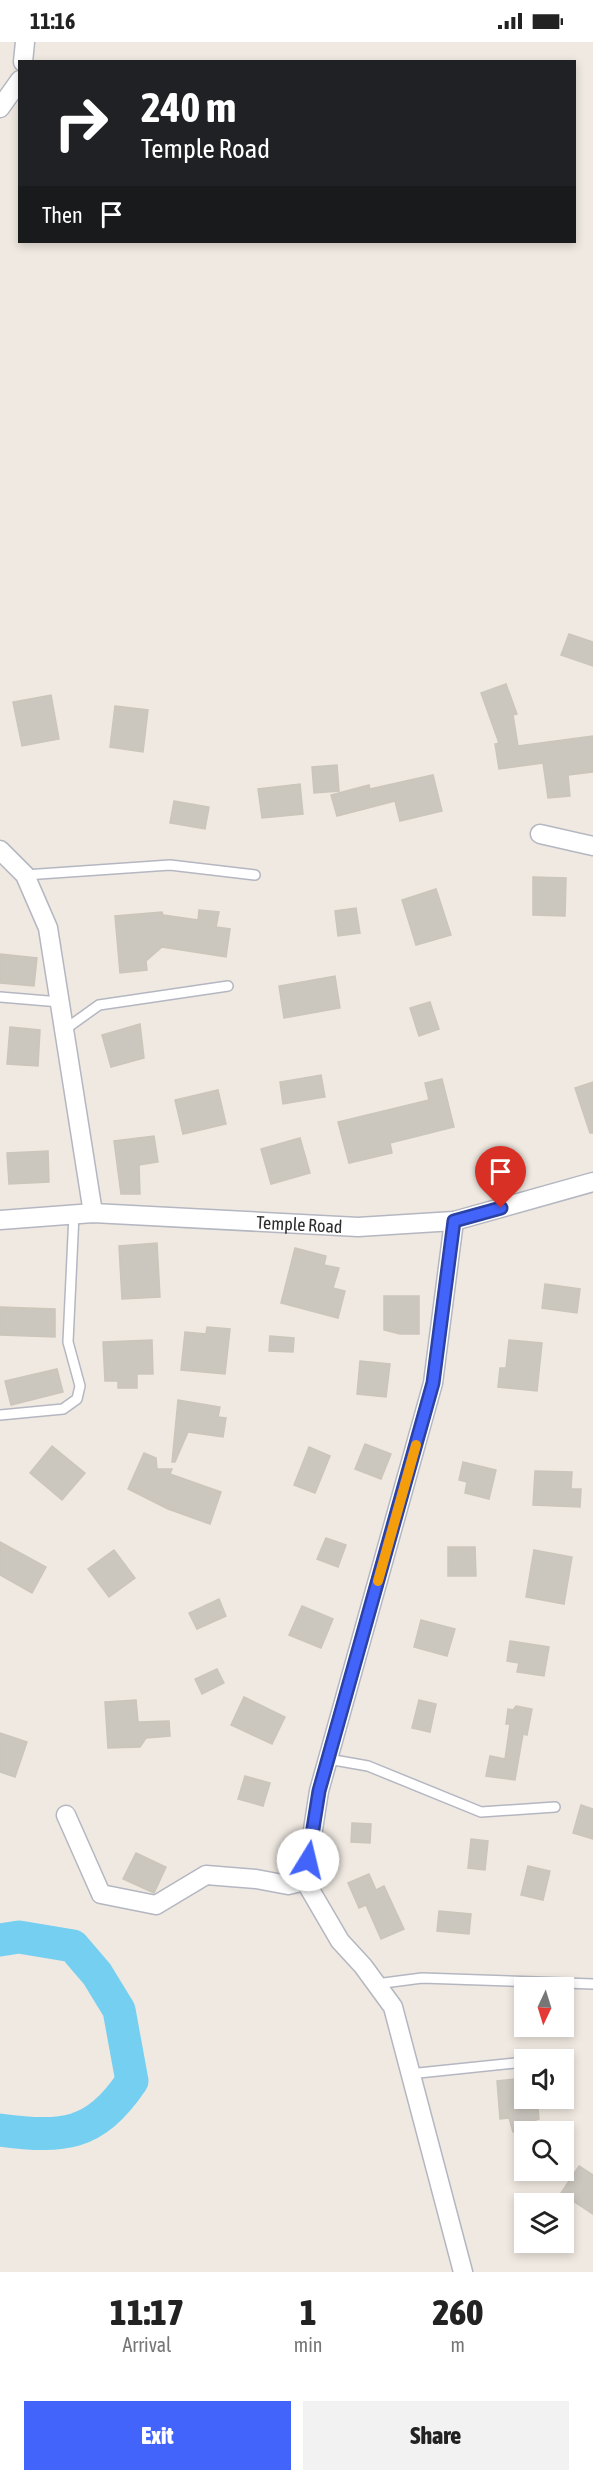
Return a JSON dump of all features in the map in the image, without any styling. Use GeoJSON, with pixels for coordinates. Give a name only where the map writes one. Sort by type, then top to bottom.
{"type":"FeatureCollection","features":[{"type":"Feature","properties":{"kind":"street"},"geometry":{"type":"LineString","coordinates":[[23,60],[25,42]]}},
{"type":"Feature","properties":{"kind":"street"},"geometry":{"type":"LineString","coordinates":[[0,108],[7,102],[18,83]]}},
{"type":"Feature","properties":{"kind":"street"},"geometry":{"type":"LineString","coordinates":[[540,834],[593,846]]}},
{"type":"Feature","properties":{"kind":"street"},"geometry":{"type":"LineString","coordinates":[[0,850],[25,875],[48,928],[93,1213]]}},
{"type":"Feature","properties":{"kind":"street","name":"Temple Road"},"geometry":{"type":"LineString","coordinates":[[0,1220],[93,1213],[358,1227],[454,1221],[593,1182]]}},
{"type":"Feature","properties":{"kind":"street"},"geometry":{"type":"LineString","coordinates":[[454,1221],[433,1383],[328,1759],[316,1810],[305,1881],[340,1941],[393,2007],[463,2272]]}},
{"type":"Feature","properties":{"kind":"street"},"geometry":{"type":"LineString","coordinates":[[66,1815],[101,1894],[156,1905],[206,1875],[256,1879],[288,1885],[305,1881]]}},
{"type":"Feature","properties":{"kind":"lane"},"geometry":{"type":"LineString","coordinates":[[25,875],[170,866],[255,875]]}},
{"type":"Feature","properties":{"kind":"lane"},"geometry":{"type":"LineString","coordinates":[[64,1030],[99,1005],[228,986]]}},
{"type":"Feature","properties":{"kind":"lane"},"geometry":{"type":"LineString","coordinates":[[0,998],[60,1002]]}},
{"type":"Feature","properties":{"kind":"lane"},"geometry":{"type":"LineString","coordinates":[[0,1415],[63,1409],[77,1399],[80,1386],[68,1342],[74,1214]]}},
{"type":"Feature","properties":{"kind":"lane"},"geometry":{"type":"LineString","coordinates":[[328,1759],[368,1766],[481,1812],[555,1807]]}},
{"type":"Feature","properties":{"kind":"lane"},"geometry":{"type":"LineString","coordinates":[[376,1984],[422,1978],[593,1984]]}},
{"type":"Feature","properties":{"kind":"lane"},"geometry":{"type":"LineString","coordinates":[[409,2074],[514,2063]]}},
{"type":"Feature","properties":{"kind":"building"},"geometry":{"type":"Polygon","coordinates":[[[569,634],[593,642],[593,666],[561,655],[569,634]]]}},
{"type":"Feature","properties":{"kind":"building"},"geometry":{"type":"Polygon","coordinates":[[[506,684],[517,714],[513,715],[518,746],[593,736],[593,772],[568,775],[570,796],[548,798],[543,763],[499,769],[495,744],[499,743],[481,693],[506,684]]]}},
{"type":"Feature","properties":{"kind":"building"},"geometry":{"type":"Polygon","coordinates":[[[51,695],[59,739],[22,746],[13,702],[51,695]]]}},
{"type":"Feature","properties":{"kind":"building"},"geometry":{"type":"Polygon","coordinates":[[[115,706],[148,710],[143,752],[110,747],[115,706]]]}},
{"type":"Feature","properties":{"kind":"building"},"geometry":{"type":"Polygon","coordinates":[[[337,765],[339,791],[314,793],[312,767],[337,765]]]}},
{"type":"Feature","properties":{"kind":"building"},"geometry":{"type":"Polygon","coordinates":[[[433,775],[442,811],[400,821],[395,801],[337,816],[331,795],[369,785],[370,789],[433,775]]]}},
{"type":"Feature","properties":{"kind":"building"},"geometry":{"type":"Polygon","coordinates":[[[300,784],[303,814],[262,818],[258,789],[300,784]]]}},
{"type":"Feature","properties":{"kind":"building"},"geometry":{"type":"Polygon","coordinates":[[[174,801],[209,807],[205,829],[170,823],[174,801]]]}},
{"type":"Feature","properties":{"kind":"building"},"geometry":{"type":"Polygon","coordinates":[[[533,877],[566,878],[565,916],[533,915],[533,877]]]}},
{"type":"Feature","properties":{"kind":"building"},"geometry":{"type":"Polygon","coordinates":[[[436,889],[451,935],[416,945],[402,900],[436,889]]]}},
{"type":"Feature","properties":{"kind":"building"},"geometry":{"type":"Polygon","coordinates":[[[356,908],[360,933],[338,936],[335,911],[356,908]]]}},
{"type":"Feature","properties":{"kind":"building"},"geometry":{"type":"Polygon","coordinates":[[[199,910],[219,912],[216,927],[230,929],[226,957],[162,947],[146,961],[147,970],[120,973],[115,916],[162,912],[163,915],[198,920],[199,910]]]}},
{"type":"Feature","properties":{"kind":"building"},"geometry":{"type":"Polygon","coordinates":[[[0,954],[37,958],[34,986],[0,983],[0,954]]]}},
{"type":"Feature","properties":{"kind":"building"},"geometry":{"type":"Polygon","coordinates":[[[335,976],[340,1008],[284,1018],[279,986],[335,976]]]}},
{"type":"Feature","properties":{"kind":"building"},"geometry":{"type":"Polygon","coordinates":[[[430,1002],[439,1029],[419,1036],[410,1008],[430,1002]]]}},
{"type":"Feature","properties":{"kind":"building"},"geometry":{"type":"Polygon","coordinates":[[[140,1024],[144,1058],[111,1067],[102,1035],[140,1024]]]}},
{"type":"Feature","properties":{"kind":"building"},"geometry":{"type":"Polygon","coordinates":[[[10,1027],[40,1030],[38,1066],[7,1064],[10,1027]]]}},
{"type":"Feature","properties":{"kind":"building"},"geometry":{"type":"Polygon","coordinates":[[[321,1075],[325,1097],[283,1104],[280,1082],[321,1075]]]}},
{"type":"Feature","properties":{"kind":"building"},"geometry":{"type":"Polygon","coordinates":[[[442,1079],[454,1127],[390,1143],[392,1153],[349,1163],[338,1122],[429,1100],[425,1083],[442,1079]]]}},
{"type":"Feature","properties":{"kind":"building"},"geometry":{"type":"Polygon","coordinates":[[[593,1082],[593,1133],[590,1133],[575,1088],[593,1082]]]}},
{"type":"Feature","properties":{"kind":"building"},"geometry":{"type":"Polygon","coordinates":[[[218,1090],[226,1124],[183,1134],[175,1100],[218,1090]]]}},
{"type":"Feature","properties":{"kind":"building"},"geometry":{"type":"Polygon","coordinates":[[[154,1136],[158,1162],[139,1165],[140,1194],[121,1194],[114,1141],[154,1136]]]}},
{"type":"Feature","properties":{"kind":"building"},"geometry":{"type":"Polygon","coordinates":[[[300,1138],[310,1173],[271,1184],[261,1149],[300,1138]]]}},
{"type":"Feature","properties":{"kind":"building"},"geometry":{"type":"Polygon","coordinates":[[[48,1151],[49,1182],[9,1184],[7,1153],[48,1151]]]}},
{"type":"Feature","properties":{"kind":"building"},"geometry":{"type":"Polygon","coordinates":[[[157,1243],[160,1297],[122,1299],[119,1246],[157,1243]]]}},
{"type":"Feature","properties":{"kind":"building"},"geometry":{"type":"Polygon","coordinates":[[[295,1248],[326,1256],[324,1265],[339,1268],[333,1288],[345,1291],[338,1318],[281,1303],[295,1248]]]}},
{"type":"Feature","properties":{"kind":"building"},"geometry":{"type":"Polygon","coordinates":[[[545,1284],[580,1289],[577,1313],[542,1308],[545,1284]]]}},
{"type":"Feature","properties":{"kind":"building"},"geometry":{"type":"Polygon","coordinates":[[[384,1296],[419,1296],[419,1334],[400,1334],[384,1330],[384,1296]]]}},
{"type":"Feature","properties":{"kind":"building"},"geometry":{"type":"Polygon","coordinates":[[[0,1307],[55,1309],[55,1337],[0,1335],[0,1307]]]}},
{"type":"Feature","properties":{"kind":"building"},"geometry":{"type":"Polygon","coordinates":[[[207,1327],[230,1329],[225,1374],[181,1370],[185,1332],[206,1334],[207,1327]]]}},
{"type":"Feature","properties":{"kind":"building"},"geometry":{"type":"Polygon","coordinates":[[[270,1336],[294,1338],[293,1352],[269,1351],[270,1336]]]}},
{"type":"Feature","properties":{"kind":"building"},"geometry":{"type":"Polygon","coordinates":[[[152,1340],[153,1374],[137,1374],[137,1388],[118,1388],[118,1381],[105,1381],[103,1342],[152,1340]]]}},
{"type":"Feature","properties":{"kind":"building"},"geometry":{"type":"Polygon","coordinates":[[[509,1340],[542,1343],[537,1391],[498,1387],[500,1368],[506,1368],[509,1340]]]}},
{"type":"Feature","properties":{"kind":"building"},"geometry":{"type":"Polygon","coordinates":[[[360,1361],[390,1364],[386,1397],[357,1394],[360,1361]]]}},
{"type":"Feature","properties":{"kind":"building"},"geometry":{"type":"Polygon","coordinates":[[[57,1369],[63,1392],[11,1405],[5,1381],[57,1369]]]}},
{"type":"Feature","properties":{"kind":"building"},"geometry":{"type":"Polygon","coordinates":[[[178,1400],[220,1407],[218,1417],[226,1418],[223,1437],[188,1432],[175,1462],[172,1462],[178,1400]]]}},
{"type":"Feature","properties":{"kind":"building"},"geometry":{"type":"Polygon","coordinates":[[[365,1444],[391,1454],[381,1479],[355,1469],[365,1444]]]}},
{"type":"Feature","properties":{"kind":"building"},"geometry":{"type":"Polygon","coordinates":[[[52,1446],[85,1473],[62,1500],[30,1473],[52,1446]]]}},
{"type":"Feature","properties":{"kind":"building"},"geometry":{"type":"Polygon","coordinates":[[[309,1447],[330,1456],[315,1493],[294,1485],[309,1447]]]}},
{"type":"Feature","properties":{"kind":"building"},"geometry":{"type":"Polygon","coordinates":[[[144,1453],[156,1458],[157,1469],[172,1469],[170,1474],[221,1492],[210,1524],[168,1509],[128,1489],[144,1453]]]}},
{"type":"Feature","properties":{"kind":"building"},"geometry":{"type":"Polygon","coordinates":[[[463,1462],[496,1470],[489,1499],[465,1493],[467,1482],[459,1480],[463,1462]]]}},
{"type":"Feature","properties":{"kind":"building"},"geometry":{"type":"Polygon","coordinates":[[[535,1471],[572,1472],[571,1489],[581,1489],[580,1507],[533,1505],[535,1471]]]}},
{"type":"Feature","properties":{"kind":"building"},"geometry":{"type":"Polygon","coordinates":[[[326,1538],[346,1545],[338,1567],[317,1559],[326,1538]]]}},
{"type":"Feature","properties":{"kind":"building"},"geometry":{"type":"Polygon","coordinates":[[[0,1542],[46,1567],[32,1593],[0,1575],[0,1542]]]}},
{"type":"Feature","properties":{"kind":"building"},"geometry":{"type":"Polygon","coordinates":[[[448,1547],[475,1547],[476,1576],[448,1576],[448,1547]]]}},
{"type":"Feature","properties":{"kind":"building"},"geometry":{"type":"Polygon","coordinates":[[[114,1550],[135,1578],[109,1597],[88,1569],[114,1550]]]}},
{"type":"Feature","properties":{"kind":"building"},"geometry":{"type":"Polygon","coordinates":[[[534,1550],[572,1557],[564,1604],[526,1597],[534,1550]]]}},
{"type":"Feature","properties":{"kind":"building"},"geometry":{"type":"Polygon","coordinates":[[[219,1599],[226,1616],[197,1629],[189,1613],[219,1599]]]}},
{"type":"Feature","properties":{"kind":"building"},"geometry":{"type":"Polygon","coordinates":[[[302,1606],[333,1619],[321,1648],[289,1635],[302,1606]]]}},
{"type":"Feature","properties":{"kind":"building"},"geometry":{"type":"Polygon","coordinates":[[[421,1620],[455,1629],[447,1656],[414,1647],[421,1620]]]}},
{"type":"Feature","properties":{"kind":"building"},"geometry":{"type":"Polygon","coordinates":[[[510,1641],[549,1647],[544,1676],[517,1672],[519,1663],[507,1661],[510,1641]]]}},
{"type":"Feature","properties":{"kind":"building"},"geometry":{"type":"Polygon","coordinates":[[[217,1669],[224,1683],[202,1694],[195,1679],[217,1669]]]}},
{"type":"Feature","properties":{"kind":"building"},"geometry":{"type":"Polygon","coordinates":[[[244,1697],[285,1717],[272,1744],[231,1725],[244,1697]]]}},
{"type":"Feature","properties":{"kind":"building"},"geometry":{"type":"Polygon","coordinates":[[[136,1700],[138,1722],[169,1721],[170,1736],[146,1738],[140,1747],[108,1748],[105,1702],[136,1700]]]}},
{"type":"Feature","properties":{"kind":"building"},"geometry":{"type":"Polygon","coordinates":[[[419,1700],[436,1704],[430,1732],[412,1728],[419,1700]]]}},
{"type":"Feature","properties":{"kind":"building"},"geometry":{"type":"Polygon","coordinates":[[[516,1706],[532,1709],[527,1735],[523,1734],[515,1780],[486,1776],[490,1756],[505,1759],[510,1724],[506,1724],[508,1709],[513,1710],[516,1706]]]}},
{"type":"Feature","properties":{"kind":"building"},"geometry":{"type":"Polygon","coordinates":[[[0,1733],[27,1742],[15,1777],[0,1772],[0,1733]]]}},
{"type":"Feature","properties":{"kind":"building"},"geometry":{"type":"Polygon","coordinates":[[[245,1776],[270,1783],[263,1806],[238,1799],[245,1776]]]}},
{"type":"Feature","properties":{"kind":"building"},"geometry":{"type":"Polygon","coordinates":[[[581,1805],[593,1809],[593,1839],[573,1833],[581,1805]]]}},
{"type":"Feature","properties":{"kind":"building"},"geometry":{"type":"Polygon","coordinates":[[[352,1823],[371,1824],[370,1843],[351,1842],[352,1823]]]}},
{"type":"Feature","properties":{"kind":"building"},"geometry":{"type":"Polygon","coordinates":[[[471,1839],[488,1841],[485,1870],[468,1868],[471,1839]]]}},
{"type":"Feature","properties":{"kind":"building"},"geometry":{"type":"Polygon","coordinates":[[[136,1853],[166,1867],[154,1893],[123,1879],[136,1853]]]}},
{"type":"Feature","properties":{"kind":"building"},"geometry":{"type":"Polygon","coordinates":[[[528,1866],[550,1871],[543,1900],[521,1895],[528,1866]]]}},
{"type":"Feature","properties":{"kind":"building"},"geometry":{"type":"Polygon","coordinates":[[[369,1874],[376,1890],[384,1886],[404,1929],[381,1939],[366,1905],[359,1908],[348,1883],[369,1874]]]}},
{"type":"Feature","properties":{"kind":"building"},"geometry":{"type":"Polygon","coordinates":[[[439,1911],[471,1914],[469,1934],[437,1931],[439,1911]]]}},
{"type":"Feature","properties":{"kind":"building"},"geometry":{"type":"Polygon","coordinates":[[[514,2079],[514,2109],[538,2109],[539,2119],[514,2121],[513,2132],[509,2118],[500,2119],[497,2081],[514,2079]]]}},
{"type":"Feature","properties":{"kind":"building"},"geometry":{"type":"Polygon","coordinates":[[[579,2166],[593,2175],[593,2214],[574,2202],[574,2193],[561,2193],[569,2181],[574,2181],[574,2174],[579,2166]]]}},
{"type":"Feature","properties":{"kind":"waterway"},"geometry":{"type":"LineString","coordinates":[[0,1940],[19,1937],[73,1946],[97,1974],[119,2010],[132,2081],[118,2100],[104,2113],[75,2130],[42,2134],[0,2130]]}},
{"type":"Feature","properties":{"kind":"slow traffic"},"geometry":{"type":"LineString","coordinates":[[378,1581],[416,1445]]}},
{"type":"Feature","properties":{"kind":"route"},"geometry":{"type":"LineString","coordinates":[[308,1860],[319,1791],[433,1383],[454,1221],[501,1208]]}}]}
